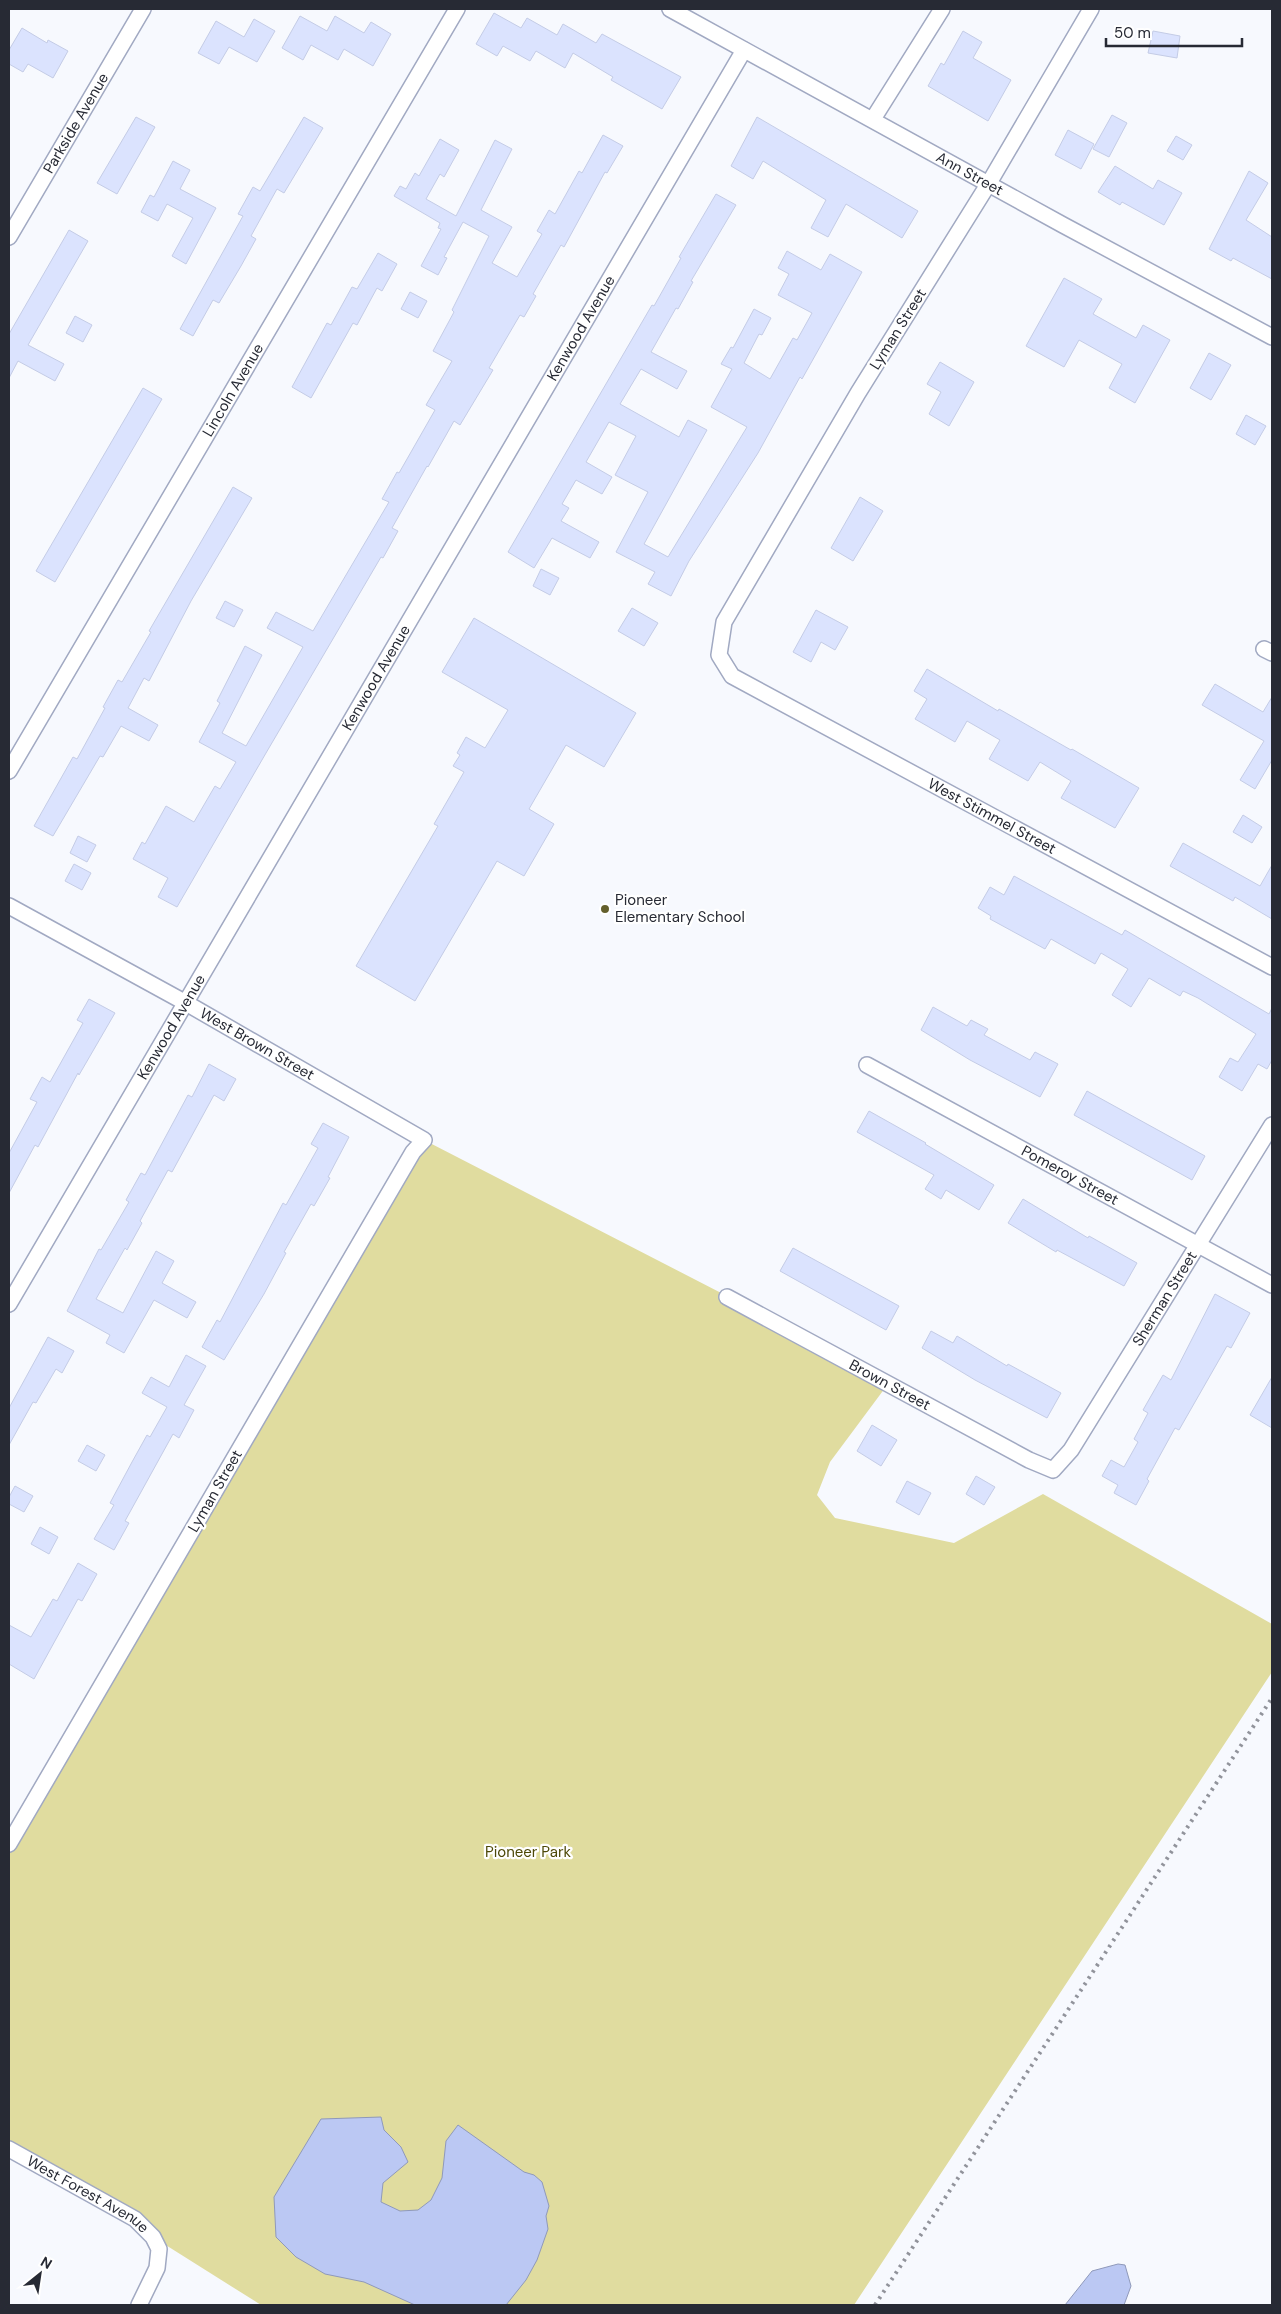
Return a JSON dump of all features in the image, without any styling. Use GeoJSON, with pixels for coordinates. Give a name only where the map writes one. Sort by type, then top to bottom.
{"type":"FeatureCollection","features":[{"type":"Feature","properties":{"kind":"street","name":"Parkside Avenue"},"geometry":{"type":"LineString","coordinates":[[9,237],[143,9]]}},
{"type":"Feature","properties":{"kind":"street","name":"Lincoln Avenue"},"geometry":{"type":"LineString","coordinates":[[9,771],[457,9]]}},
{"type":"Feature","properties":{"kind":"street","name":"Ann Street"},"geometry":{"type":"LineString","coordinates":[[670,9],[1272,338]]}},
{"type":"Feature","properties":{"kind":"street"},"geometry":{"type":"LineString","coordinates":[[873,119],[942,9]]}},
{"type":"Feature","properties":{"kind":"street","name":"Lyman Street"},"geometry":{"type":"LineString","coordinates":[[719,655],[724,622],[858,394],[988,183],[1091,9]]}},
{"type":"Feature","properties":{"kind":"street","name":"Kenwood Avenue"},"geometry":{"type":"LineString","coordinates":[[9,1304],[744,50]]}},
{"type":"Feature","properties":{"kind":"street","name":"West Stimmel Street"},"geometry":{"type":"LineString","coordinates":[[719,655],[732,676],[1272,967]]}},
{"type":"Feature","properties":{"kind":"street","name":"West Brown Street"},"geometry":{"type":"LineString","coordinates":[[9,906],[186,1003],[424,1140]]}},
{"type":"Feature","properties":{"kind":"street","name":"Pomeroy Street"},"geometry":{"type":"LineString","coordinates":[[867,1066],[1198,1243],[1272,1285]]}},
{"type":"Feature","properties":{"kind":"street","name":"Sherman Street"},"geometry":{"type":"LineString","coordinates":[[1054,1470],[1071,1450],[1272,1125]]}},
{"type":"Feature","properties":{"kind":"street","name":"Lyman Street"},"geometry":{"type":"LineString","coordinates":[[9,1844],[413,1152],[424,1140]]}},
{"type":"Feature","properties":{"kind":"street","name":"Brown Street"},"geometry":{"type":"LineString","coordinates":[[727,1296],[1029,1460],[1054,1470]]}},
{"type":"Feature","properties":{"kind":"street","name":"West Forest Avenue"},"geometry":{"type":"LineString","coordinates":[[9,2148],[136,2219],[153,2237],[159,2249],[158,2268],[139,2305]]}},
{"type":"Feature","properties":{"kind":"green space","name":"Pioneer Park"},"geometry":{"type":"Polygon","coordinates":[[[424,1140],[727,1296],[888,1384],[830,1462],[817,1495],[835,1518],[954,1543],[1043,1494],[1272,1624],[1272,1672],[854,2305],[261,2305],[153,2237],[9,2158],[9,1844],[424,1140]]]}},
{"type":"Feature","properties":{"kind":"water"},"geometry":{"type":"Polygon","coordinates":[[[381,2117],[384,2130],[401,2147],[408,2162],[383,2183],[381,2202],[400,2211],[418,2210],[431,2200],[442,2178],[446,2141],[458,2125],[524,2172],[534,2175],[542,2182],[549,2206],[546,2216],[548,2229],[537,2260],[526,2280],[506,2305],[415,2305],[364,2282],[325,2274],[296,2257],[276,2237],[274,2197],[321,2119],[381,2117]]]}},
{"type":"Feature","properties":{"kind":"water"},"geometry":{"type":"Polygon","coordinates":[[[1118,2264],[1125,2265],[1131,2286],[1124,2305],[1065,2305],[1092,2271],[1118,2264]]]}},
{"type":"Feature","properties":{"kind":"building"},"geometry":{"type":"Polygon","coordinates":[[[494,13],[521,28],[527,18],[557,35],[563,24],[596,43],[602,34],[681,77],[662,109],[611,80],[613,77],[573,53],[565,68],[536,51],[530,61],[503,46],[497,56],[476,44],[494,13]]]}},
{"type":"Feature","properties":{"kind":"building"},"geometry":{"type":"Polygon","coordinates":[[[300,16],[327,31],[335,16],[364,33],[371,22],[391,34],[373,66],[344,49],[338,60],[311,45],[303,60],[282,48],[300,16]]]}},
{"type":"Feature","properties":{"kind":"building"},"geometry":{"type":"Polygon","coordinates":[[[254,19],[275,31],[257,62],[229,47],[219,64],[198,53],[216,21],[244,37],[254,19]]]}},
{"type":"Feature","properties":{"kind":"building"},"geometry":{"type":"Polygon","coordinates":[[[22,28],[47,43],[48,40],[68,51],[53,78],[28,64],[23,72],[9,64],[9,50],[22,28]]]}},
{"type":"Feature","properties":{"kind":"building"},"geometry":{"type":"Polygon","coordinates":[[[963,31],[982,42],[973,58],[1011,80],[988,121],[928,86],[941,63],[944,65],[963,31]]]}},
{"type":"Feature","properties":{"kind":"building"},"geometry":{"type":"Polygon","coordinates":[[[1153,31],[1180,36],[1177,58],[1148,53],[1153,31]]]}},
{"type":"Feature","properties":{"kind":"building"},"geometry":{"type":"Polygon","coordinates":[[[1112,115],[1127,123],[1109,157],[1093,149],[1112,115]]]}},
{"type":"Feature","properties":{"kind":"building"},"geometry":{"type":"Polygon","coordinates":[[[136,117],[155,127],[117,194],[97,183],[136,117]]]}},
{"type":"Feature","properties":{"kind":"building"},"geometry":{"type":"Polygon","coordinates":[[[304,117],[323,128],[284,193],[277,189],[251,236],[256,239],[219,303],[213,300],[193,336],[180,329],[243,216],[238,214],[253,187],[260,191],[304,117]]]}},
{"type":"Feature","properties":{"kind":"building"},"geometry":{"type":"Polygon","coordinates":[[[757,117],[918,211],[902,238],[846,204],[828,237],[811,228],[826,200],[763,161],[753,179],[731,166],[757,117]]]}},
{"type":"Feature","properties":{"kind":"building"},"geometry":{"type":"Polygon","coordinates":[[[1068,130],[1094,144],[1081,169],[1055,155],[1068,130]]]}},
{"type":"Feature","properties":{"kind":"building"},"geometry":{"type":"Polygon","coordinates":[[[603,135],[623,146],[607,173],[605,172],[564,247],[561,245],[533,294],[536,296],[524,317],[520,315],[489,368],[493,370],[460,425],[454,421],[427,466],[392,528],[398,531],[383,558],[381,557],[177,907],[158,897],[168,878],[133,859],[142,842],[145,844],[166,806],[194,822],[215,786],[220,789],[236,762],[199,742],[220,703],[217,701],[245,646],[262,655],[222,733],[246,746],[303,647],[267,628],[276,612],[313,631],[389,502],[382,499],[435,410],[426,405],[452,361],[433,351],[454,312],[452,310],[489,236],[463,222],[444,257],[447,258],[438,275],[421,266],[441,229],[438,228],[440,223],[394,196],[400,186],[406,189],[415,173],[419,176],[440,139],[459,150],[444,177],[440,174],[426,199],[456,216],[495,140],[512,149],[481,210],[512,227],[492,263],[517,277],[542,234],[537,231],[549,210],[555,214],[579,171],[582,173],[603,135]]]}},
{"type":"Feature","properties":{"kind":"building"},"geometry":{"type":"Polygon","coordinates":[[[1176,136],[1192,145],[1183,160],[1167,151],[1176,136]]]}},
{"type":"Feature","properties":{"kind":"building"},"geometry":{"type":"Polygon","coordinates":[[[173,161],[190,170],[180,189],[216,208],[186,264],[172,256],[193,218],[167,204],[158,221],[141,212],[150,195],[154,197],[173,161]]]}},
{"type":"Feature","properties":{"kind":"building"},"geometry":{"type":"Polygon","coordinates":[[[1115,166],[1153,189],[1158,180],[1182,193],[1164,225],[1122,202],[1120,205],[1098,192],[1115,166]]]}},
{"type":"Feature","properties":{"kind":"building"},"geometry":{"type":"Polygon","coordinates":[[[1249,171],[1268,183],[1246,220],[1272,237],[1272,279],[1233,258],[1231,261],[1209,249],[1249,171]]]}},
{"type":"Feature","properties":{"kind":"building"},"geometry":{"type":"Polygon","coordinates":[[[716,194],[736,205],[691,281],[693,282],[678,309],[676,308],[651,352],[687,371],[677,389],[641,369],[620,404],[679,437],[688,420],[707,430],[644,544],[668,557],[747,427],[711,407],[732,369],[721,364],[731,347],[733,348],[754,309],[771,318],[762,335],[759,334],[744,363],[770,379],[793,338],[797,340],[812,313],[778,295],[789,274],[778,268],[787,251],[821,270],[830,254],[862,272],[802,379],[800,377],[758,453],[689,561],[671,596],[648,584],[655,572],[616,552],[648,492],[615,475],[636,436],[609,422],[586,462],[612,477],[602,494],[576,480],[562,504],[569,508],[561,521],[599,542],[590,558],[552,538],[534,568],[508,552],[652,305],[654,306],[681,258],[679,257],[716,194]]]}},
{"type":"Feature","properties":{"kind":"building"},"geometry":{"type":"Polygon","coordinates":[[[69,230],[88,241],[28,345],[64,364],[55,381],[18,361],[9,378],[9,334],[69,230]]]}},
{"type":"Feature","properties":{"kind":"building"},"geometry":{"type":"Polygon","coordinates":[[[378,253],[397,264],[382,291],[377,288],[357,325],[353,323],[311,398],[292,387],[327,323],[331,325],[352,287],[357,289],[378,253]]]}},
{"type":"Feature","properties":{"kind":"building"},"geometry":{"type":"Polygon","coordinates":[[[1064,278],[1102,299],[1093,314],[1136,338],[1143,325],[1170,340],[1135,403],[1109,388],[1122,364],[1079,340],[1064,367],[1026,346],[1064,278]]]}},
{"type":"Feature","properties":{"kind":"building"},"geometry":{"type":"Polygon","coordinates":[[[410,292],[427,301],[418,318],[401,309],[410,292]]]}},
{"type":"Feature","properties":{"kind":"building"},"geometry":{"type":"Polygon","coordinates":[[[75,316],[92,325],[83,342],[66,333],[75,316]]]}},
{"type":"Feature","properties":{"kind":"building"},"geometry":{"type":"Polygon","coordinates":[[[1209,353],[1231,365],[1211,400],[1190,388],[1209,353]]]}},
{"type":"Feature","properties":{"kind":"building"},"geometry":{"type":"Polygon","coordinates":[[[940,362],[974,382],[949,426],[929,414],[941,392],[927,384],[940,362]]]}},
{"type":"Feature","properties":{"kind":"building"},"geometry":{"type":"Polygon","coordinates":[[[143,388],[162,399],[55,582],[36,571],[143,388]]]}},
{"type":"Feature","properties":{"kind":"building"},"geometry":{"type":"Polygon","coordinates":[[[1246,415],[1266,426],[1255,445],[1236,434],[1246,415]]]}},
{"type":"Feature","properties":{"kind":"building"},"geometry":{"type":"Polygon","coordinates":[[[233,487],[252,498],[191,601],[149,681],[144,678],[128,708],[158,725],[149,741],[121,726],[103,757],[100,756],[53,836],[34,826],[73,757],[77,759],[118,680],[122,682],[151,632],[149,631],[233,487]]]}},
{"type":"Feature","properties":{"kind":"building"},"geometry":{"type":"Polygon","coordinates":[[[860,497],[883,511],[853,561],[831,548],[860,497]]]}},
{"type":"Feature","properties":{"kind":"building"},"geometry":{"type":"Polygon","coordinates":[[[541,569],[559,578],[550,595],[533,586],[541,569]]]}},
{"type":"Feature","properties":{"kind":"building"},"geometry":{"type":"Polygon","coordinates":[[[225,601],[243,610],[234,627],[216,618],[225,601]]]}},
{"type":"Feature","properties":{"kind":"building"},"geometry":{"type":"Polygon","coordinates":[[[632,608],[658,623],[644,646],[618,631],[632,608]]]}},
{"type":"Feature","properties":{"kind":"building"},"geometry":{"type":"Polygon","coordinates":[[[816,610],[848,627],[835,650],[821,642],[811,662],[793,652],[816,610]]]}},
{"type":"Feature","properties":{"kind":"building"},"geometry":{"type":"Polygon","coordinates":[[[474,618],[636,713],[604,767],[566,745],[529,809],[554,824],[524,876],[497,861],[415,1001],[356,966],[438,826],[434,824],[464,772],[453,766],[460,755],[457,753],[466,737],[485,748],[508,710],[442,672],[474,618]]]}},
{"type":"Feature","properties":{"kind":"building"},"geometry":{"type":"Polygon","coordinates":[[[927,669],[998,711],[999,709],[1139,788],[1115,828],[1061,798],[1071,781],[1040,762],[1028,781],[989,759],[1000,740],[967,721],[955,742],[915,719],[927,699],[914,691],[927,669]]]}},
{"type":"Feature","properties":{"kind":"building"},"geometry":{"type":"Polygon","coordinates":[[[1215,684],[1263,712],[1272,697],[1272,760],[1255,789],[1240,780],[1264,741],[1202,705],[1215,684]]]}},
{"type":"Feature","properties":{"kind":"building"},"geometry":{"type":"Polygon","coordinates":[[[1243,815],[1262,827],[1252,843],[1233,832],[1243,815]]]}},
{"type":"Feature","properties":{"kind":"building"},"geometry":{"type":"Polygon","coordinates":[[[78,836],[96,845],[87,862],[70,853],[78,836]]]}},
{"type":"Feature","properties":{"kind":"building"},"geometry":{"type":"Polygon","coordinates":[[[1183,843],[1260,886],[1272,865],[1272,919],[1235,897],[1233,901],[1170,866],[1183,843]]]}},
{"type":"Feature","properties":{"kind":"building"},"geometry":{"type":"Polygon","coordinates":[[[74,864],[91,873],[82,890],[65,881],[74,864]]]}},
{"type":"Feature","properties":{"kind":"building"},"geometry":{"type":"Polygon","coordinates":[[[1014,876],[1122,935],[1125,930],[1269,1014],[1272,1008],[1272,1060],[1267,1069],[1258,1064],[1242,1091],[1219,1077],[1230,1058],[1238,1062],[1256,1034],[1198,998],[1183,991],[1180,996],[1149,978],[1131,1007],[1112,995],[1128,969],[1101,953],[1095,964],[1051,939],[1045,949],[990,919],[991,916],[978,908],[990,887],[1004,895],[1014,876]]]}},
{"type":"Feature","properties":{"kind":"building"},"geometry":{"type":"Polygon","coordinates":[[[89,999],[115,1013],[79,1075],[78,1073],[38,1147],[35,1145],[9,1193],[9,1153],[37,1102],[30,1099],[42,1077],[50,1082],[83,1023],[77,1020],[89,999]]]}},
{"type":"Feature","properties":{"kind":"building"},"geometry":{"type":"Polygon","coordinates":[[[933,1007],[967,1026],[971,1020],[988,1029],[984,1035],[1030,1060],[1035,1052],[1058,1064],[1040,1097],[970,1060],[921,1030],[933,1007]]]}},
{"type":"Feature","properties":{"kind":"building"},"geometry":{"type":"Polygon","coordinates":[[[209,1064],[236,1079],[224,1101],[214,1095],[172,1172],[168,1170],[140,1221],[142,1223],[127,1250],[125,1248],[96,1299],[123,1313],[156,1251],[174,1261],[162,1283],[196,1302],[187,1318],[154,1300],[124,1353],[106,1343],[110,1335],[67,1311],[99,1249],[101,1250],[129,1202],[126,1200],[141,1173],[145,1175],[188,1095],[192,1097],[209,1064]]]}},
{"type":"Feature","properties":{"kind":"building"},"geometry":{"type":"Polygon","coordinates":[[[1087,1091],[1205,1156],[1192,1180],[1074,1115],[1087,1091]]]}},
{"type":"Feature","properties":{"kind":"building"},"geometry":{"type":"Polygon","coordinates":[[[869,1111],[926,1143],[994,1185],[979,1210],[946,1190],[941,1199],[925,1189],[934,1175],[857,1132],[869,1111]]]}},
{"type":"Feature","properties":{"kind":"building"},"geometry":{"type":"Polygon","coordinates":[[[323,1123],[349,1137],[328,1177],[330,1178],[314,1206],[311,1204],[284,1252],[286,1253],[264,1294],[224,1360],[202,1347],[217,1320],[220,1322],[283,1203],[286,1205],[318,1148],[311,1144],[323,1123]]]}},
{"type":"Feature","properties":{"kind":"building"},"geometry":{"type":"Polygon","coordinates":[[[1023,1199],[1088,1238],[1089,1236],[1137,1263],[1124,1286],[1057,1250],[1056,1252],[1008,1223],[1023,1199]]]}},
{"type":"Feature","properties":{"kind":"building"},"geometry":{"type":"Polygon","coordinates":[[[793,1248],[899,1306],[886,1330],[780,1271],[793,1248]]]}},
{"type":"Feature","properties":{"kind":"building"},"geometry":{"type":"Polygon","coordinates":[[[1215,1294],[1250,1313],[1231,1348],[1227,1346],[1179,1430],[1175,1428],[1147,1479],[1149,1481],[1136,1505],[1114,1493],[1118,1485],[1102,1476],[1111,1460],[1124,1467],[1138,1442],[1134,1439],[1148,1413],[1143,1410],[1163,1375],[1171,1380],[1215,1294]]]}},
{"type":"Feature","properties":{"kind":"building"},"geometry":{"type":"Polygon","coordinates":[[[931,1331],[953,1343],[957,1336],[1007,1366],[1008,1364],[1061,1393],[1047,1418],[975,1380],[922,1348],[931,1331]]]}},
{"type":"Feature","properties":{"kind":"building"},"geometry":{"type":"Polygon","coordinates":[[[48,1337],[74,1351],[62,1373],[56,1369],[36,1403],[33,1402],[9,1445],[9,1408],[48,1337]]]}},
{"type":"Feature","properties":{"kind":"building"},"geometry":{"type":"Polygon","coordinates":[[[186,1355],[206,1366],[184,1405],[194,1410],[179,1438],[173,1434],[125,1521],[129,1523],[114,1550],[94,1539],[114,1505],[110,1503],[132,1462],[147,1435],[150,1437],[167,1407],[142,1393],[151,1377],[169,1387],[186,1355]]]}},
{"type":"Feature","properties":{"kind":"building"},"geometry":{"type":"Polygon","coordinates":[[[1272,1377],[1272,1428],[1250,1415],[1272,1377]]]}},
{"type":"Feature","properties":{"kind":"building"},"geometry":{"type":"Polygon","coordinates":[[[872,1425],[897,1440],[881,1466],[857,1451],[872,1425]]]}},
{"type":"Feature","properties":{"kind":"building"},"geometry":{"type":"Polygon","coordinates":[[[87,1445],[105,1455],[96,1471],[78,1461],[87,1445]]]}},
{"type":"Feature","properties":{"kind":"building"},"geometry":{"type":"Polygon","coordinates":[[[976,1476],[995,1487],[984,1505],[966,1494],[976,1476]]]}},
{"type":"Feature","properties":{"kind":"building"},"geometry":{"type":"Polygon","coordinates":[[[907,1481],[931,1493],[919,1515],[896,1502],[907,1481]]]}},
{"type":"Feature","properties":{"kind":"building"},"geometry":{"type":"Polygon","coordinates":[[[15,1486],[33,1496],[24,1512],[9,1504],[9,1497],[15,1486]]]}},
{"type":"Feature","properties":{"kind":"building"},"geometry":{"type":"Polygon","coordinates":[[[40,1527],[58,1537],[49,1554],[31,1544],[40,1527]]]}},
{"type":"Feature","properties":{"kind":"building"},"geometry":{"type":"Polygon","coordinates":[[[78,1563],[97,1574],[82,1601],[78,1599],[34,1679],[9,1664],[9,1625],[31,1637],[53,1599],[57,1601],[78,1563]]]}},
{"type":"Feature","properties":{"kind":"railway"},"geometry":{"type":"LineString","coordinates":[[875,2305],[1272,1698]]}},
{"type":"Feature","properties":{"kind":"place","name":"Pioneer Elementary School"},"geometry":{"type":"Point","coordinates":[605,909]}}]}
